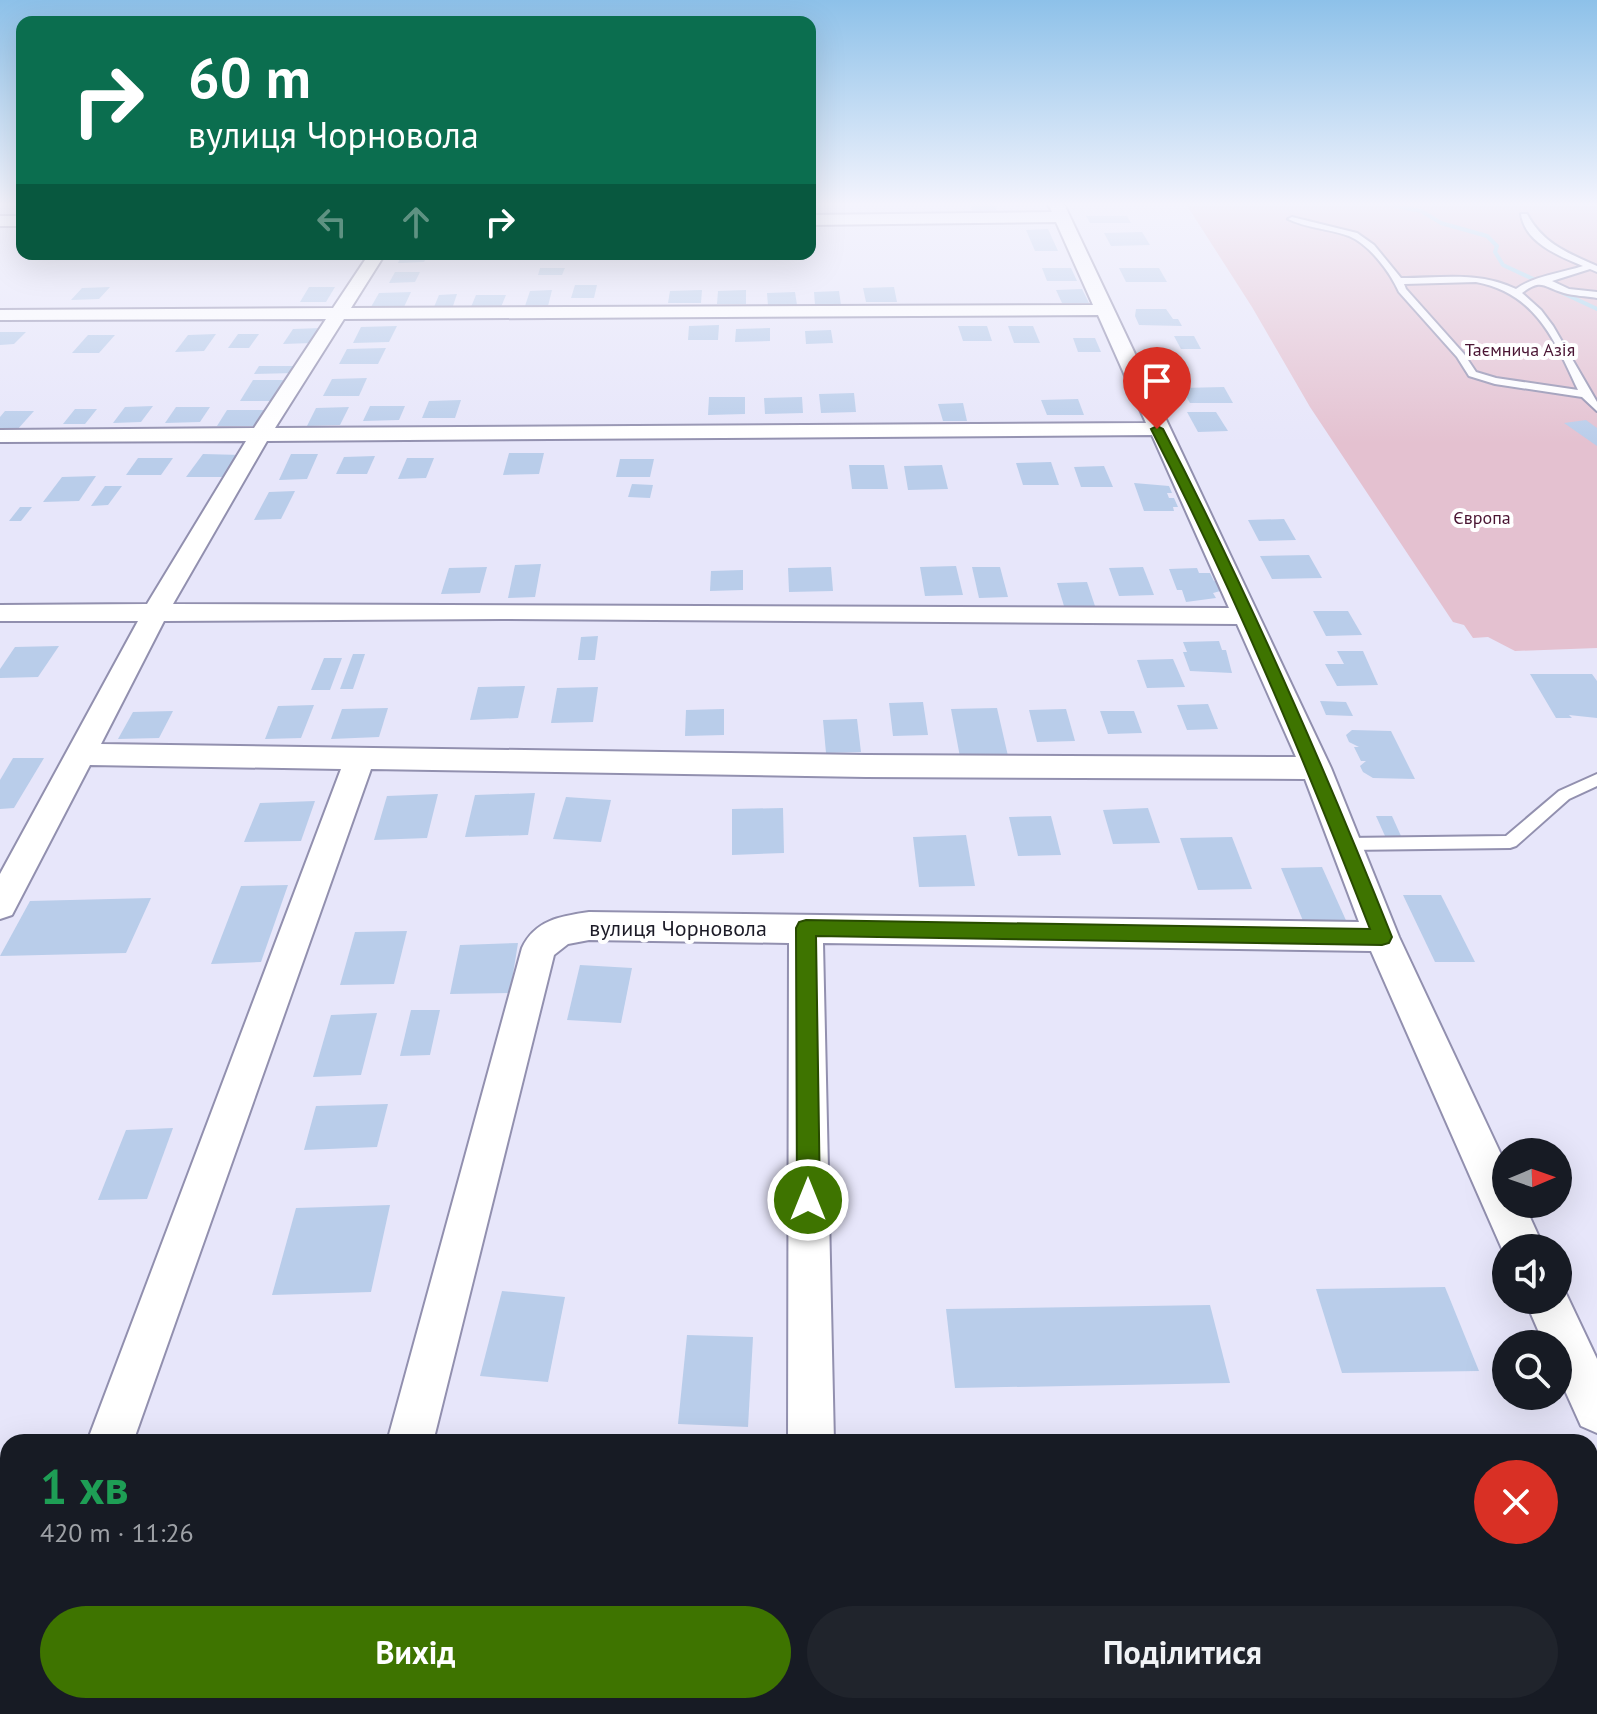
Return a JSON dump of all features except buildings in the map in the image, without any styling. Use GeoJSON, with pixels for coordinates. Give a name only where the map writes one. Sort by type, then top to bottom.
{"type":"FeatureCollection","features":[{"type":"Feature","properties":{"kind":"street"},"geometry":{"type":"LineString","coordinates":[[2,900],[156,611],[260,435],[358,284]]}},
{"type":"Feature","properties":{"kind":"street"},"geometry":{"type":"LineString","coordinates":[[1093,284],[1157,429],[1203,518],[1316,768],[1382,937],[1517,1234]]}},
{"type":"Feature","properties":{"kind":"street"},"geometry":{"type":"LineString","coordinates":[[0,315],[1105,310]]}},
{"type":"Feature","properties":{"kind":"street"},"geometry":{"type":"LineString","coordinates":[[0,436],[1157,429]]}},
{"type":"Feature","properties":{"kind":"street"},"geometry":{"type":"LineString","coordinates":[[0,613],[1246,616]]}},
{"type":"Feature","properties":{"kind":"street"},"geometry":{"type":"LineString","coordinates":[[81,754],[1316,768]]}},
{"type":"Feature","properties":{"kind":"street"},"geometry":{"type":"LineString","coordinates":[[113,1434],[360,758]]}},
{"type":"Feature","properties":{"kind":"street","name":"вулиця Чорновола"},"geometry":{"type":"LineString","coordinates":[[412,1434],[539,948],[559,931],[589,926],[1382,937]]}},
{"type":"Feature","properties":{"kind":"street"},"geometry":{"type":"LineString","coordinates":[[806,928],[811,1434]]}},
{"type":"Feature","properties":{"kind":"street"},"geometry":{"type":"LineString","coordinates":[[1553,1314],[1597,1410]]}},
{"type":"Feature","properties":{"kind":"lane"},"geometry":{"type":"LineString","coordinates":[[1400,284],[1461,356],[1472,374],[1495,381],[1585,394]]}},
{"type":"Feature","properties":{"kind":"lane"},"geometry":{"type":"LineString","coordinates":[[1489,284],[1518,291],[1545,320],[1571,363],[1585,394],[1597,408]]}},
{"type":"Feature","properties":{"kind":"lane"},"geometry":{"type":"LineString","coordinates":[[1518,291],[1531,284]]}},
{"type":"Feature","properties":{"kind":"lane"},"geometry":{"type":"LineString","coordinates":[[1546,284],[1567,291],[1597,295]]}},
{"type":"Feature","properties":{"kind":"lane"},"geometry":{"type":"LineString","coordinates":[[1347,844],[1510,842],[1564,795],[1597,780]]}},
{"type":"Feature","properties":{"kind":"green space"},"geometry":{"type":"Polygon","coordinates":[[[1237,284],[1597,284],[1597,648],[1515,651],[1488,637],[1473,638],[1464,625],[1453,622],[1310,407],[1237,284]]]}},
{"type":"Feature","properties":{"kind":"waterway"},"geometry":{"type":"LineString","coordinates":[[1544,284],[1597,309]]}},
{"type":"Feature","properties":{"kind":"route"},"geometry":{"type":"LineString","coordinates":[[808,1200],[806,928],[1382,937],[1316,768],[1203,518],[1157,429]]}},
{"type":"Feature","properties":{"kind":"park label","name":"Таємнича Азія"},"geometry":{"type":"Point","coordinates":[1520,349]}},
{"type":"Feature","properties":{"kind":"park label","name":"Європа"},"geometry":{"type":"Point","coordinates":[1482,517]}}]}
